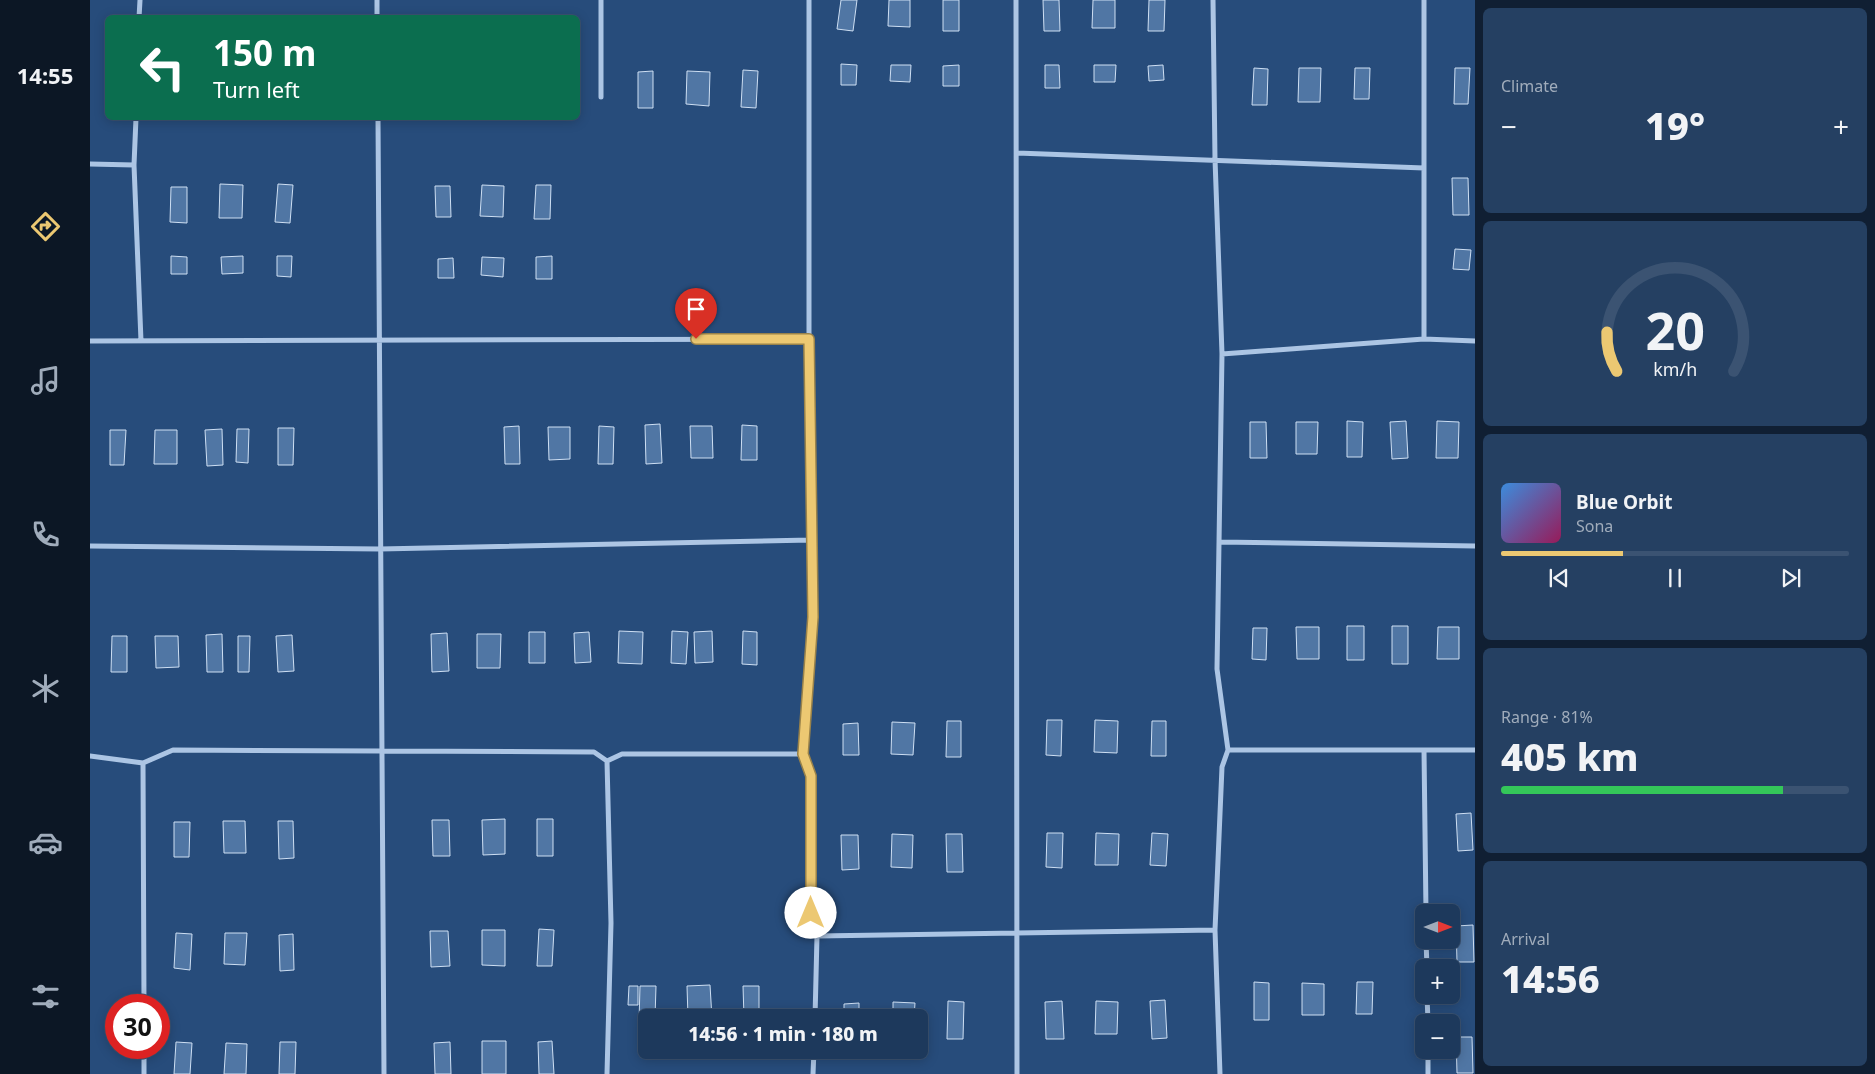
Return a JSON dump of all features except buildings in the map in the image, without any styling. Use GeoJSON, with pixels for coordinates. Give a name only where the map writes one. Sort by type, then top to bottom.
{"type":"FeatureCollection","features":[{"type":"Feature","properties":{"kind":"street"},"geometry":{"type":"LineString","coordinates":[[139,15],[140,0]]}},
{"type":"Feature","properties":{"kind":"street"},"geometry":{"type":"LineString","coordinates":[[377,0],[377,15]]}},
{"type":"Feature","properties":{"kind":"street"},"geometry":{"type":"LineString","coordinates":[[600,97],[601,0]]}},
{"type":"Feature","properties":{"kind":"street"},"geometry":{"type":"LineString","coordinates":[[809,0],[809,339],[813,617],[803,754],[811,776],[811,913],[817,936],[815,1009]]}},
{"type":"Feature","properties":{"kind":"street"},"geometry":{"type":"LineString","coordinates":[[1016,0],[1017,1074]]}},
{"type":"Feature","properties":{"kind":"street"},"geometry":{"type":"LineString","coordinates":[[1213,0],[1215,159],[1222,354],[1217,669],[1228,750],[1222,767],[1215,930],[1220,1074]]}},
{"type":"Feature","properties":{"kind":"street"},"geometry":{"type":"LineString","coordinates":[[1424,0],[1424,339]]}},
{"type":"Feature","properties":{"kind":"street"},"geometry":{"type":"LineString","coordinates":[[136,120],[134,165],[141,341]]}},
{"type":"Feature","properties":{"kind":"street"},"geometry":{"type":"LineString","coordinates":[[378,120],[384,1074]]}},
{"type":"Feature","properties":{"kind":"street"},"geometry":{"type":"LineString","coordinates":[[1017,153],[1424,168]]}},
{"type":"Feature","properties":{"kind":"street"},"geometry":{"type":"LineString","coordinates":[[90,164],[134,165]]}},
{"type":"Feature","properties":{"kind":"street"},"geometry":{"type":"LineString","coordinates":[[90,341],[809,339]]}},
{"type":"Feature","properties":{"kind":"street"},"geometry":{"type":"LineString","coordinates":[[1222,354],[1424,339],[1475,341]]}},
{"type":"Feature","properties":{"kind":"street"},"geometry":{"type":"LineString","coordinates":[[90,546],[380,549],[811,540]]}},
{"type":"Feature","properties":{"kind":"street"},"geometry":{"type":"LineString","coordinates":[[1220,542],[1475,546]]}},
{"type":"Feature","properties":{"kind":"street"},"geometry":{"type":"LineString","coordinates":[[90,756],[143,763],[173,750],[382,750],[594,752],[607,760]]}},
{"type":"Feature","properties":{"kind":"street"},"geometry":{"type":"LineString","coordinates":[[1228,750],[1475,750]]}},
{"type":"Feature","properties":{"kind":"street"},"geometry":{"type":"LineString","coordinates":[[1424,750],[1426,904]]}},
{"type":"Feature","properties":{"kind":"street"},"geometry":{"type":"LineString","coordinates":[[607,760],[622,754],[803,754]]}},
{"type":"Feature","properties":{"kind":"street"},"geometry":{"type":"LineString","coordinates":[[607,760],[611,923],[607,1074]]}},
{"type":"Feature","properties":{"kind":"street"},"geometry":{"type":"LineString","coordinates":[[143,763],[144,994]]}},
{"type":"Feature","properties":{"kind":"street"},"geometry":{"type":"LineString","coordinates":[[817,936],[1215,930]]}},
{"type":"Feature","properties":{"kind":"street"},"geometry":{"type":"LineString","coordinates":[[144,1059],[144,1074]]}},
{"type":"Feature","properties":{"kind":"street"},"geometry":{"type":"LineString","coordinates":[[813,1074],[814,1059]]}},
{"type":"Feature","properties":{"kind":"street"},"geometry":{"type":"LineString","coordinates":[[1428,1059],[1428,1074]]}},
{"type":"Feature","properties":{"kind":"route"},"geometry":{"type":"LineString","coordinates":[[696,339],[809,339],[813,617],[803,754],[811,776],[811,913]]}}]}
